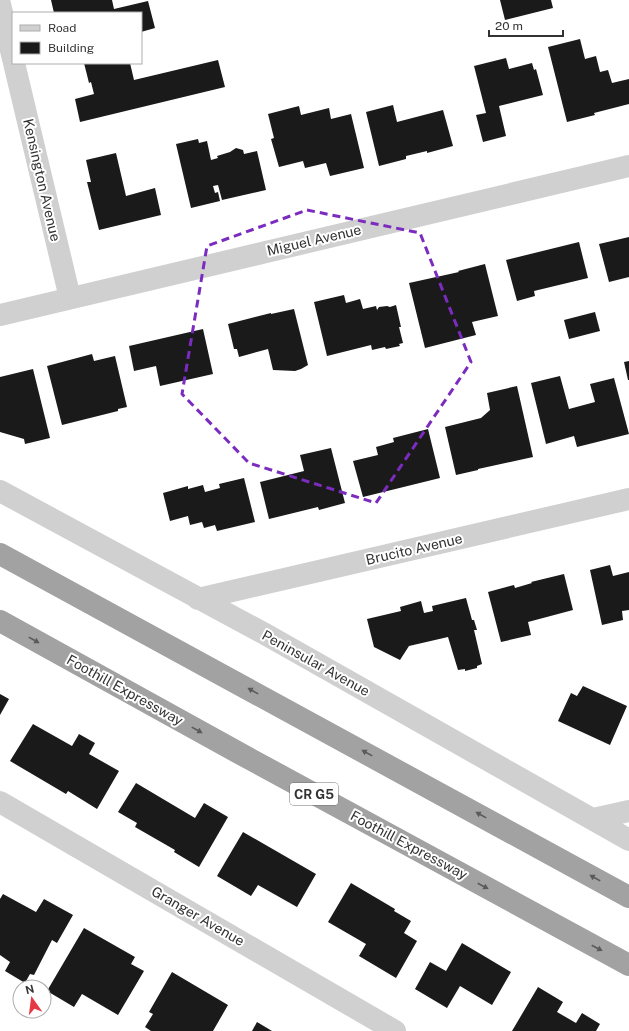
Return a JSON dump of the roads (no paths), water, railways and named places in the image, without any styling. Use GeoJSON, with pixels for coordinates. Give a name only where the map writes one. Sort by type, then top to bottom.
{"type":"FeatureCollection","features":[{"type":"Feature","properties":{"kind":"highway"},"geometry":{"type":"LineString","coordinates":[[0,554],[629,897]]}},
{"type":"Feature","properties":{"kind":"highway","name":"Foothill Expressway"},"geometry":{"type":"LineString","coordinates":[[0,621],[238,753],[629,965]]}},
{"type":"Feature","properties":{"kind":"street"},"geometry":{"type":"LineString","coordinates":[[0,4],[12,54]]}},
{"type":"Feature","properties":{"kind":"street","name":"Kensington Avenue"},"geometry":{"type":"LineString","coordinates":[[14,64],[70,298]]}},
{"type":"Feature","properties":{"kind":"street","name":"Miguel Avenue"},"geometry":{"type":"LineString","coordinates":[[0,315],[629,166]]}},
{"type":"Feature","properties":{"kind":"street","name":"Peninsular Avenue"},"geometry":{"type":"LineString","coordinates":[[0,491],[265,634],[629,840]]}},
{"type":"Feature","properties":{"kind":"street","name":"Brucito Avenue"},"geometry":{"type":"LineString","coordinates":[[198,599],[629,499]]}},
{"type":"Feature","properties":{"kind":"street","name":"Granger Avenue"},"geometry":{"type":"LineString","coordinates":[[0,802],[366,1023],[395,1031]]}},
{"type":"Feature","properties":{"kind":"street"},"geometry":{"type":"LineString","coordinates":[[593,819],[629,811]]}}]}
